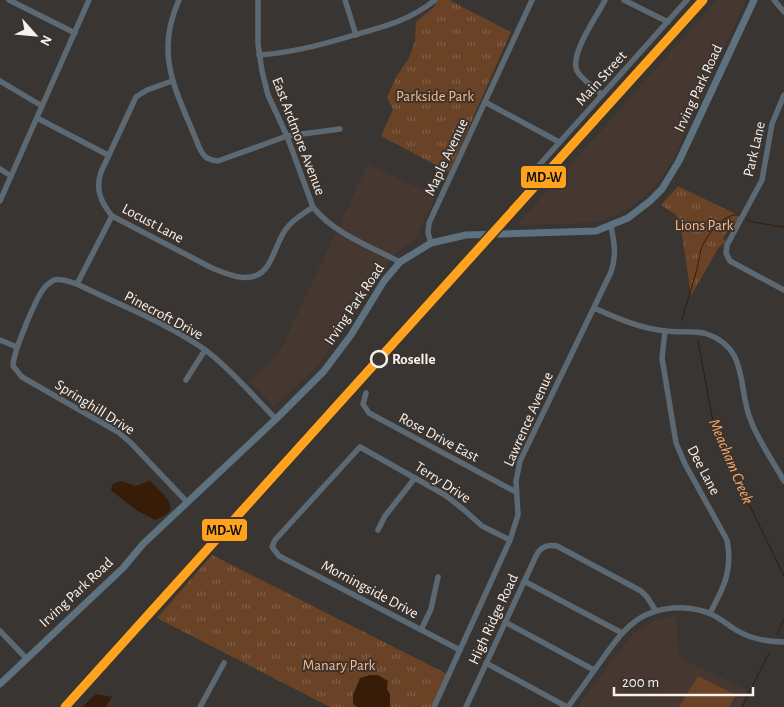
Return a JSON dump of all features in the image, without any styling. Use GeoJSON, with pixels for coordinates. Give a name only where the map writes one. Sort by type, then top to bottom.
{"type":"FeatureCollection","features":[{"type":"Feature","properties":{"kind":"main road","name":"Irving Park Road"},"geometry":{"type":"LineString","coordinates":[[0,684],[122,568],[143,544],[315,381],[337,355],[384,281],[400,262],[432,243],[466,235],[587,232],[611,226],[628,218],[643,207],[658,193],[672,175],[754,0]]}},
{"type":"Feature","properties":{"kind":"street"},"geometry":{"type":"LineString","coordinates":[[9,0],[75,32]]}},
{"type":"Feature","properties":{"kind":"street"},"geometry":{"type":"LineString","coordinates":[[0,201],[89,0]]}},
{"type":"Feature","properties":{"kind":"street"},"geometry":{"type":"LineString","coordinates":[[178,0],[170,21],[167,38],[172,81],[199,147],[207,159],[218,161],[287,136],[340,129]]}},
{"type":"Feature","properties":{"kind":"street","name":"East Ardmore Avenue"},"geometry":{"type":"LineString","coordinates":[[258,0],[259,55],[268,95],[287,136],[313,207],[332,226],[400,262]]}},
{"type":"Feature","properties":{"kind":"street"},"geometry":{"type":"LineString","coordinates":[[345,0],[356,34]]}},
{"type":"Feature","properties":{"kind":"street"},"geometry":{"type":"LineString","coordinates":[[259,55],[295,52],[356,34],[404,19],[425,8],[435,0]]}},
{"type":"Feature","properties":{"kind":"street","name":"Maple Avenue"},"geometry":{"type":"LineString","coordinates":[[432,243],[428,233],[429,223],[532,0]]}},
{"type":"Feature","properties":{"kind":"street"},"geometry":{"type":"LineString","coordinates":[[602,95],[578,73],[575,62],[594,17],[605,0]]}},
{"type":"Feature","properties":{"kind":"street"},"geometry":{"type":"LineString","coordinates":[[624,0],[668,22]]}},
{"type":"Feature","properties":{"kind":"street","name":"Main Street"},"geometry":{"type":"LineString","coordinates":[[532,172],[687,0]]}},
{"type":"Feature","properties":{"kind":"street"},"geometry":{"type":"LineString","coordinates":[[774,0],[784,12]]}},
{"type":"Feature","properties":{"kind":"street"},"geometry":{"type":"LineString","coordinates":[[0,81],[42,106]]}},
{"type":"Feature","properties":{"kind":"street","name":"Locust Lane"},"geometry":{"type":"LineString","coordinates":[[172,81],[147,90],[136,97],[108,155],[99,177],[98,195],[112,216],[212,268],[226,274],[246,278],[256,276],[262,272],[269,264],[286,228],[296,218],[313,207]]}},
{"type":"Feature","properties":{"kind":"street","name":"Park Lane"},"geometry":{"type":"LineString","coordinates":[[784,95],[772,124],[762,180],[726,245],[726,254],[730,261],[784,290]]}},
{"type":"Feature","properties":{"kind":"street"},"geometry":{"type":"LineString","coordinates":[[485,102],[560,142]]}},
{"type":"Feature","properties":{"kind":"street"},"geometry":{"type":"LineString","coordinates":[[37,118],[108,155]]}},
{"type":"Feature","properties":{"kind":"street"},"geometry":{"type":"LineString","coordinates":[[0,169],[11,176]]}},
{"type":"Feature","properties":{"kind":"street"},"geometry":{"type":"LineString","coordinates":[[0,340],[17,347],[45,287],[56,280],[77,284],[112,216]]}},
{"type":"Feature","properties":{"kind":"street","name":"Lawrence Avenue"},"geometry":{"type":"LineString","coordinates":[[434,707],[510,540],[518,515],[516,492],[520,461],[614,264],[615,250],[611,226]]}},
{"type":"Feature","properties":{"kind":"street","name":"Pinecroft Drive"},"geometry":{"type":"LineString","coordinates":[[77,284],[174,332],[205,350],[276,419]]}},
{"type":"Feature","properties":{"kind":"street"},"geometry":{"type":"LineString","coordinates":[[594,308],[635,324],[665,331],[703,333],[716,338],[730,350],[741,369],[750,420],[782,472],[784,481]]}},
{"type":"Feature","properties":{"kind":"street","name":"Dee Lane"},"geometry":{"type":"LineString","coordinates":[[665,331],[662,358],[676,443],[685,464],[724,534],[730,553],[728,574],[710,614]]}},
{"type":"Feature","properties":{"kind":"street","name":"Springhill Drive"},"geometry":{"type":"LineString","coordinates":[[17,347],[13,358],[13,366],[18,375],[118,432],[131,443],[187,502]]}},
{"type":"Feature","properties":{"kind":"street"},"geometry":{"type":"LineString","coordinates":[[186,380],[205,350]]}},
{"type":"Feature","properties":{"kind":"street","name":"Rose Drive East"},"geometry":{"type":"LineString","coordinates":[[366,394],[363,404],[369,413],[516,492]]}},
{"type":"Feature","properties":{"kind":"street","name":"Terry Drive"},"geometry":{"type":"LineString","coordinates":[[272,547],[275,540],[360,447],[453,500],[487,530],[510,540]]}},
{"type":"Feature","properties":{"kind":"street"},"geometry":{"type":"LineString","coordinates":[[378,530],[385,516],[415,478]]}},
{"type":"Feature","properties":{"kind":"street","name":"High Ridge Road"},"geometry":{"type":"LineString","coordinates":[[468,707],[486,663],[538,552],[547,546],[557,546],[641,591],[656,611]]}},
{"type":"Feature","properties":{"kind":"street","name":"Morningside Drive"},"geometry":{"type":"LineString","coordinates":[[272,547],[279,556],[460,650]]}},
{"type":"Feature","properties":{"kind":"street"},"geometry":{"type":"LineString","coordinates":[[421,630],[431,609],[438,577]]}},
{"type":"Feature","properties":{"kind":"street"},"geometry":{"type":"LineString","coordinates":[[524,581],[622,633]]}},
{"type":"Feature","properties":{"kind":"street"},"geometry":{"type":"LineString","coordinates":[[486,663],[567,707],[622,633],[637,620],[656,611],[680,608],[693,609],[710,614],[753,638],[772,642],[784,642]]}},
{"type":"Feature","properties":{"kind":"street"},"geometry":{"type":"LineString","coordinates":[[505,622],[594,670]]}},
{"type":"Feature","properties":{"kind":"street"},"geometry":{"type":"LineString","coordinates":[[0,631],[26,658]]}},
{"type":"Feature","properties":{"kind":"street"},"geometry":{"type":"LineString","coordinates":[[200,707],[224,663]]}},
{"type":"Feature","properties":{"kind":"shaded area"},"geometry":{"type":"Polygon","coordinates":[[[717,0],[746,0],[674,158],[657,184],[629,208],[596,222],[517,225],[717,0]]]}},
{"type":"Feature","properties":{"kind":"shaded area"},"geometry":{"type":"Polygon","coordinates":[[[368,164],[436,196],[415,240],[396,253],[385,267],[353,317],[317,366],[274,407],[250,382],[281,349],[368,164]]]}},
{"type":"Feature","properties":{"kind":"shaded area"},"geometry":{"type":"Polygon","coordinates":[[[121,481],[135,486],[150,481],[169,502],[169,511],[164,516],[155,520],[136,510],[112,491],[113,484],[121,481]]]}},
{"type":"Feature","properties":{"kind":"shaded area"},"geometry":{"type":"Polygon","coordinates":[[[676,616],[679,658],[747,689],[741,707],[577,707],[633,633],[655,620],[676,616]]]}},
{"type":"Feature","properties":{"kind":"shaded area"},"geometry":{"type":"Polygon","coordinates":[[[378,675],[388,681],[387,689],[390,694],[390,707],[357,707],[353,704],[353,695],[360,678],[378,675]]]}},
{"type":"Feature","properties":{"kind":"shaded area"},"geometry":{"type":"Polygon","coordinates":[[[96,694],[112,697],[106,707],[82,707],[96,694]]]}},
{"type":"Feature","properties":{"kind":"green space","name":"Parkside Park"},"geometry":{"type":"Polygon","coordinates":[[[436,0],[449,0],[511,32],[449,172],[381,136],[393,109],[387,98],[396,77],[409,58],[415,41],[416,22],[436,5],[436,0]]]}},
{"type":"Feature","properties":{"kind":"green space","name":"Lions Park"},"geometry":{"type":"Polygon","coordinates":[[[678,186],[742,217],[737,227],[731,224],[723,239],[726,242],[719,247],[691,296],[680,221],[676,215],[661,205],[678,186]]]}},
{"type":"Feature","properties":{"kind":"green space","name":"Manary Park"},"geometry":{"type":"Polygon","coordinates":[[[212,555],[447,674],[431,707],[330,707],[157,618],[212,555]]]}},
{"type":"Feature","properties":{"kind":"green space"},"geometry":{"type":"Polygon","coordinates":[[[698,676],[736,695],[729,707],[679,707],[698,676]]]}},
{"type":"Feature","properties":{"kind":"waterway","name":"Meacham Creek"},"geometry":{"type":"LineString","coordinates":[[682,321],[703,244],[722,221],[727,217],[739,215]]}},
{"type":"Feature","properties":{"kind":"waterway","name":"Meacham Creek"},"geometry":{"type":"LineString","coordinates":[[746,219],[752,222],[784,227]]}},
{"type":"Feature","properties":{"kind":"waterway","name":"Meacham Creek"},"geometry":{"type":"LineString","coordinates":[[698,341],[714,427],[725,455],[784,576]]}},
{"type":"Feature","properties":{"kind":"waterway","name":"Meacham Creek"},"geometry":{"type":"LineString","coordinates":[[777,635],[784,619]]}},
{"type":"Feature","properties":{"kind":"waterway","name":"Meacham Creek"},"geometry":{"type":"LineString","coordinates":[[742,707],[769,653]]}},
{"type":"Feature","properties":{"kind":"transit line","name":"MD-W"},"geometry":{"type":"LineString","coordinates":[[65,707],[703,0]]}},
{"type":"Feature","properties":{"kind":"place","name":"Roselle"},"geometry":{"type":"Point","coordinates":[379,359]}}]}
